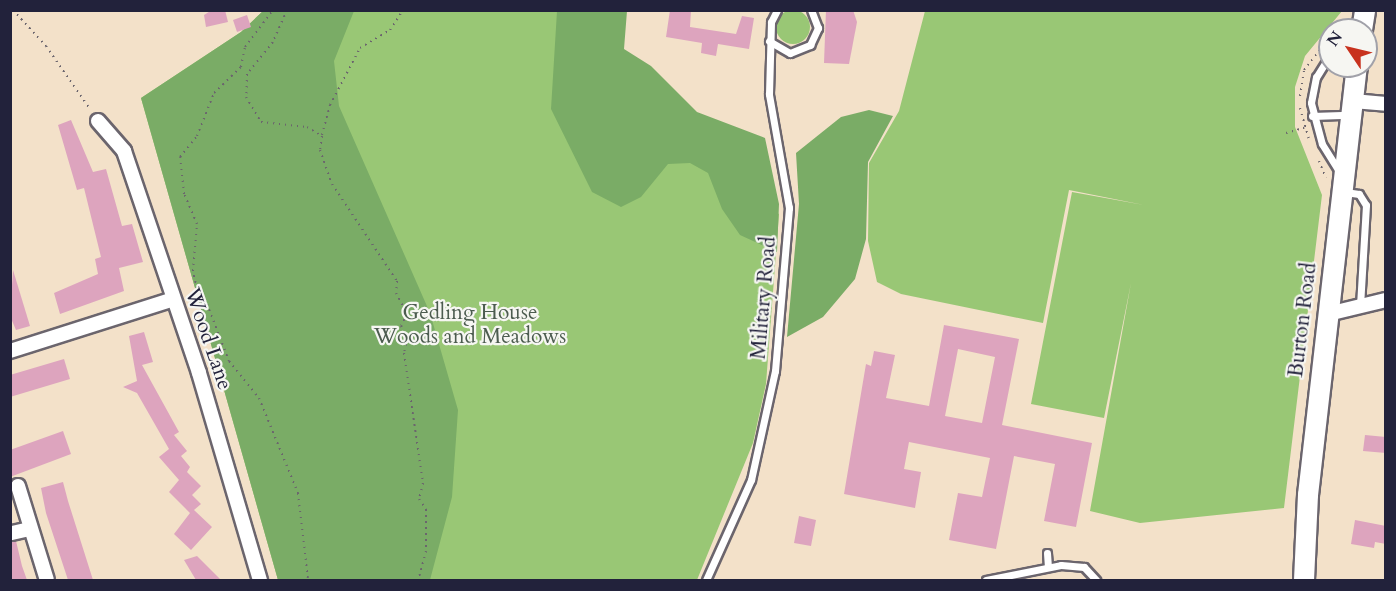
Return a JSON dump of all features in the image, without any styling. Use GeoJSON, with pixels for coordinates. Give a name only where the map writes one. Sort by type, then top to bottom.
{"type":"FeatureCollection","features":[{"type":"Feature","properties":{"kind":"street","name":"Burton Road"},"geometry":{"type":"LineString","coordinates":[[1304,580],[1338,185],[1356,78]]}},
{"type":"Feature","properties":{"kind":"street"},"geometry":{"type":"LineString","coordinates":[[1352,108],[1386,105]]}},
{"type":"Feature","properties":{"kind":"street","name":"Wood Lane"},"geometry":{"type":"LineString","coordinates":[[98,121],[122,146],[171,300],[199,373],[260,580]]}},
{"type":"Feature","properties":{"kind":"street"},"geometry":{"type":"LineString","coordinates":[[10,351],[171,300]]}},
{"type":"Feature","properties":{"kind":"street"},"geometry":{"type":"LineString","coordinates":[[1328,314],[1360,309],[1386,300]]}},
{"type":"Feature","properties":{"kind":"street"},"geometry":{"type":"LineString","coordinates":[[18,486],[47,580]]}},
{"type":"Feature","properties":{"kind":"street"},"geometry":{"type":"LineString","coordinates":[[12,533],[30,529]]}},
{"type":"Feature","properties":{"kind":"lane","name":"Military Road"},"geometry":{"type":"LineString","coordinates":[[706,580],[751,480],[775,371],[789,208],[769,94],[769,41],[777,10]]}},
{"type":"Feature","properties":{"kind":"lane"},"geometry":{"type":"LineString","coordinates":[[769,41],[790,53],[810,45],[818,28],[811,10]]}},
{"type":"Feature","properties":{"kind":"lane"},"geometry":{"type":"LineString","coordinates":[[1318,73],[1312,88],[1312,116],[1338,185],[1359,194],[1366,205],[1360,309]]}},
{"type":"Feature","properties":{"kind":"lane"},"geometry":{"type":"LineString","coordinates":[[1312,116],[1352,108]]}},
{"type":"Feature","properties":{"kind":"lane"},"geometry":{"type":"LineString","coordinates":[[1047,553],[1048,567]]}},
{"type":"Feature","properties":{"kind":"lane"},"geometry":{"type":"LineString","coordinates":[[986,580],[1048,567],[1084,567],[1096,580]]}},
{"type":"Feature","properties":{"kind":"path"},"geometry":{"type":"LineString","coordinates":[[13,10],[46,46],[98,121]]}},
{"type":"Feature","properties":{"kind":"path"},"geometry":{"type":"LineString","coordinates":[[273,10],[245,47],[241,67],[214,93],[202,127],[180,157],[184,194],[197,224],[193,271],[200,300],[212,311],[229,361],[250,381],[298,493],[308,580]]}},
{"type":"Feature","properties":{"kind":"path"},"geometry":{"type":"LineString","coordinates":[[287,10],[273,42],[247,74],[246,97],[261,122],[307,127],[322,136]]}},
{"type":"Feature","properties":{"kind":"path"},"geometry":{"type":"LineString","coordinates":[[403,10],[390,30],[360,48],[330,105],[320,150],[332,184],[397,281],[396,293],[407,314],[401,326],[407,338],[404,353],[423,483],[419,499],[426,509],[426,551],[418,580]]}},
{"type":"Feature","properties":{"kind":"path"},"geometry":{"type":"LineString","coordinates":[[1311,144],[1304,128],[1304,70],[1318,52]]}},
{"type":"Feature","properties":{"kind":"path"},"geometry":{"type":"LineString","coordinates":[[1286,133],[1304,128]]}},
{"type":"Feature","properties":{"kind":"path"},"geometry":{"type":"LineString","coordinates":[[1316,154],[1338,185]]}},
{"type":"Feature","properties":{"kind":"path"},"geometry":{"type":"LineString","coordinates":[[171,300],[200,300]]}},
{"type":"Feature","properties":{"kind":"green space"},"geometry":{"type":"Polygon","coordinates":[[[793,10],[805,15],[810,27],[805,39],[793,44],[781,39],[776,27],[781,15],[793,10]]]}},
{"type":"Feature","properties":{"kind":"green space","name":"Gedling House Woods and Meadows"},"geometry":{"type":"Polygon","coordinates":[[[263,11],[564,11],[616,116],[779,214],[766,384],[753,443],[697,580],[278,580],[141,98],[241,32],[263,11]]]}},
{"type":"Feature","properties":{"kind":"green space"},"geometry":{"type":"Polygon","coordinates":[[[263,11],[354,11],[334,61],[339,106],[430,313],[458,410],[452,497],[430,580],[278,580],[141,98],[241,32],[263,11]]]}},
{"type":"Feature","properties":{"kind":"green space"},"geometry":{"type":"Polygon","coordinates":[[[557,11],[627,11],[624,49],[651,66],[697,112],[765,138],[779,204],[777,252],[740,235],[722,209],[708,173],[690,163],[668,164],[641,197],[621,207],[592,192],[551,109],[557,11]]]}},
{"type":"Feature","properties":{"kind":"green space"},"geometry":{"type":"Polygon","coordinates":[[[925,11],[1342,11],[1336,18],[1318,18],[1318,40],[1305,56],[1295,87],[1295,127],[1322,195],[1284,508],[1140,523],[1090,511],[1131,283],[1104,418],[1031,404],[1072,192],[1144,205],[1069,190],[1043,323],[901,294],[877,282],[868,241],[869,163],[899,111],[925,11]]]}},
{"type":"Feature","properties":{"kind":"green space"},"geometry":{"type":"Polygon","coordinates":[[[869,110],[893,116],[868,162],[866,239],[855,279],[823,317],[787,337],[799,204],[796,153],[841,117],[869,110]]]}},
{"type":"Feature","properties":{"kind":"building"},"geometry":{"type":"Polygon","coordinates":[[[212,10],[225,10],[228,22],[206,27],[204,15],[212,10]]]}},
{"type":"Feature","properties":{"kind":"building"},"geometry":{"type":"Polygon","coordinates":[[[670,10],[691,10],[690,27],[736,34],[742,16],[754,18],[749,49],[718,44],[716,56],[701,53],[702,43],[666,37],[670,10]]]}},
{"type":"Feature","properties":{"kind":"building"},"geometry":{"type":"Polygon","coordinates":[[[826,10],[853,10],[857,22],[849,64],[824,63],[826,10]]]}},
{"type":"Feature","properties":{"kind":"building"},"geometry":{"type":"Polygon","coordinates":[[[247,15],[251,27],[237,32],[233,20],[247,15]]]}},
{"type":"Feature","properties":{"kind":"building"},"geometry":{"type":"Polygon","coordinates":[[[71,120],[93,172],[106,169],[122,226],[132,224],[143,262],[119,268],[124,291],[60,314],[54,293],[98,274],[95,259],[101,257],[84,188],[77,190],[58,125],[71,120]]]}},
{"type":"Feature","properties":{"kind":"building"},"geometry":{"type":"Polygon","coordinates":[[[13,270],[30,326],[16,330],[10,316],[13,270]]]}},
{"type":"Feature","properties":{"kind":"building"},"geometry":{"type":"Polygon","coordinates":[[[944,325],[1019,339],[1002,425],[1092,443],[1076,527],[1044,521],[1055,464],[1014,456],[996,549],[949,540],[958,493],[982,497],[990,458],[909,442],[904,469],[921,472],[915,508],[844,494],[866,364],[871,366],[874,351],[895,355],[886,398],[929,406],[944,325]],[[958,349],[945,416],[982,423],[995,357],[958,349]]]}},
{"type":"Feature","properties":{"kind":"building"},"geometry":{"type":"Polygon","coordinates":[[[144,332],[153,362],[142,365],[179,432],[174,435],[187,451],[181,456],[190,467],[187,472],[201,486],[192,495],[201,504],[194,510],[212,527],[191,550],[174,534],[190,513],[169,492],[179,480],[159,457],[169,449],[137,393],[123,387],[137,381],[129,336],[144,332]]]}},
{"type":"Feature","properties":{"kind":"building"},"geometry":{"type":"Polygon","coordinates":[[[64,359],[70,379],[10,397],[10,375],[64,359]]]}},
{"type":"Feature","properties":{"kind":"building"},"geometry":{"type":"Polygon","coordinates":[[[63,431],[71,454],[10,477],[10,450],[63,431]]]}},
{"type":"Feature","properties":{"kind":"building"},"geometry":{"type":"Polygon","coordinates":[[[1365,435],[1386,437],[1386,453],[1363,451],[1365,435]]]}},
{"type":"Feature","properties":{"kind":"building"},"geometry":{"type":"Polygon","coordinates":[[[63,482],[93,580],[68,580],[46,513],[41,488],[63,482]]]}},
{"type":"Feature","properties":{"kind":"building"},"geometry":{"type":"Polygon","coordinates":[[[799,516],[816,520],[811,546],[794,543],[799,516]]]}},
{"type":"Feature","properties":{"kind":"building"},"geometry":{"type":"Polygon","coordinates":[[[1355,520],[1386,526],[1386,544],[1375,542],[1374,548],[1351,544],[1355,520]]]}},
{"type":"Feature","properties":{"kind":"building"},"geometry":{"type":"Polygon","coordinates":[[[16,541],[27,580],[10,580],[10,542],[16,541]]]}},
{"type":"Feature","properties":{"kind":"building"},"geometry":{"type":"Polygon","coordinates":[[[197,556],[221,580],[196,580],[184,560],[197,556]]]}}]}
